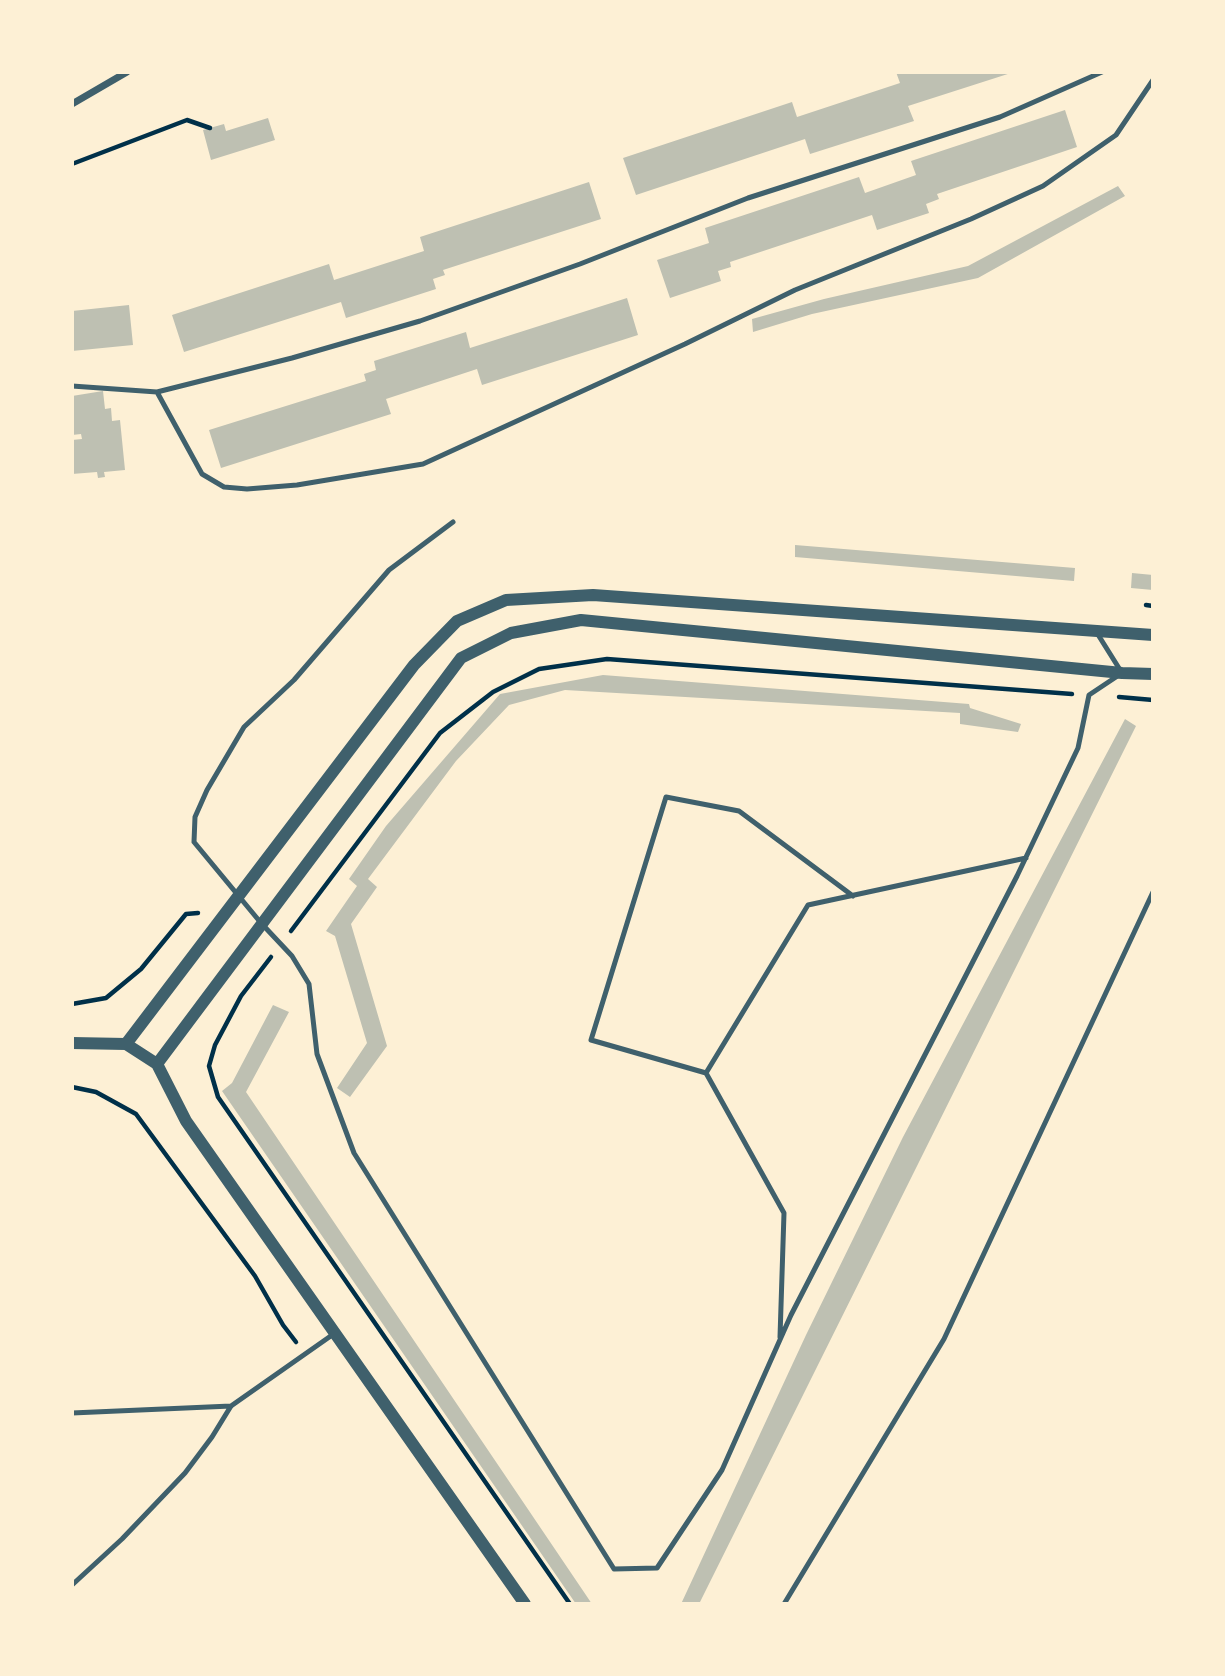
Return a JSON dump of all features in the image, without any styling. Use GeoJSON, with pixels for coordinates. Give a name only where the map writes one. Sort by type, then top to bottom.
{"type":"FeatureCollection","features":[{"type":"Feature","properties":{"kind":"street"},"geometry":{"type":"LineString","coordinates":[[72,104],[127,72]]}},
{"type":"Feature","properties":{"kind":"street"},"geometry":{"type":"LineString","coordinates":[[126,1044],[414,666],[457,621],[506,600],[593,595],[1153,635]]}},
{"type":"Feature","properties":{"kind":"street"},"geometry":{"type":"LineString","coordinates":[[157,1064],[461,658],[511,633],[581,620],[1153,674]]}},
{"type":"Feature","properties":{"kind":"street"},"geometry":{"type":"LineString","coordinates":[[72,1043],[126,1044],[157,1064],[187,1121],[525,1604]]}},
{"type":"Feature","properties":{"kind":"lane"},"geometry":{"type":"LineString","coordinates":[[72,386],[157,392],[292,358],[420,321],[580,264],[748,198],[1000,117],[1102,72]]}},
{"type":"Feature","properties":{"kind":"lane"},"geometry":{"type":"LineString","coordinates":[[157,392],[202,474],[225,487],[247,489],[297,485],[423,464],[685,344],[795,290],[971,219],[1043,186],[1116,135],[1153,80]]}},
{"type":"Feature","properties":{"kind":"lane"},"geometry":{"type":"LineString","coordinates":[[453,522],[388,570],[294,680],[244,727],[207,790],[195,817],[194,842],[292,956],[309,984],[317,1054],[354,1153],[614,1569],[657,1568],[722,1470],[779,1342],[1026,858],[1078,748],[1089,695],[1122,673],[1096,631]]}},
{"type":"Feature","properties":{"kind":"lane"},"geometry":{"type":"LineString","coordinates":[[779,1342],[784,1213],[706,1073],[591,1040],[666,797],[739,811],[853,896]]}},
{"type":"Feature","properties":{"kind":"lane"},"geometry":{"type":"LineString","coordinates":[[706,1073],[808,905],[1026,858]]}},
{"type":"Feature","properties":{"kind":"lane"},"geometry":{"type":"LineString","coordinates":[[784,1604],[944,1339],[1153,892]]}},
{"type":"Feature","properties":{"kind":"lane"},"geometry":{"type":"LineString","coordinates":[[72,1585],[122,1539],[185,1473],[232,1406],[336,1333]]}},
{"type":"Feature","properties":{"kind":"lane"},"geometry":{"type":"LineString","coordinates":[[72,1413],[232,1406]]}},
{"type":"Feature","properties":{"kind":"path"},"geometry":{"type":"LineString","coordinates":[[72,164],[187,120],[210,128]]}},
{"type":"Feature","properties":{"kind":"path"},"geometry":{"type":"LineString","coordinates":[[1146,605],[1153,606]]}},
{"type":"Feature","properties":{"kind":"path"},"geometry":{"type":"LineString","coordinates":[[570,1604],[218,1097],[209,1066],[215,1045],[242,996],[440,733],[493,692],[539,669],[607,659],[1153,700]]}},
{"type":"Feature","properties":{"kind":"path"},"geometry":{"type":"LineString","coordinates":[[72,1004],[106,998],[141,969],[186,914],[225,913]]}},
{"type":"Feature","properties":{"kind":"path"},"geometry":{"type":"LineString","coordinates":[[72,1087],[96,1092],[136,1114],[254,1276],[283,1325],[305,1354]]}},
{"type":"Feature","properties":{"kind":"building"},"geometry":{"type":"Polygon","coordinates":[[[896,72],[1014,72],[908,106],[914,121],[810,154],[805,139],[636,195],[623,158],[792,102],[797,117],[900,83],[896,72]]]}},
{"type":"Feature","properties":{"kind":"building"},"geometry":{"type":"Polygon","coordinates":[[[1065,110],[1077,147],[937,194],[939,199],[926,204],[929,213],[877,230],[872,215],[730,262],[731,267],[718,271],[721,281],[670,298],[657,260],[709,243],[705,228],[859,177],[865,193],[916,175],[911,161],[1065,110]]]}},
{"type":"Feature","properties":{"kind":"building"},"geometry":{"type":"Polygon","coordinates":[[[268,118],[275,140],[211,160],[203,130],[224,124],[226,131],[268,118]]]}},
{"type":"Feature","properties":{"kind":"building"},"geometry":{"type":"Polygon","coordinates":[[[589,182],[601,219],[443,270],[445,275],[433,279],[436,289],[346,318],[341,302],[184,352],[172,315],[329,264],[334,280],[424,251],[420,237],[589,182]]]}},
{"type":"Feature","properties":{"kind":"building"},"geometry":{"type":"Polygon","coordinates":[[[1118,186],[1125,196],[978,278],[812,314],[753,332],[752,319],[824,299],[968,266],[1118,186]]]}},
{"type":"Feature","properties":{"kind":"building"},"geometry":{"type":"Polygon","coordinates":[[[627,298],[638,335],[482,385],[477,369],[386,399],[391,414],[221,468],[209,430],[366,381],[364,374],[376,370],[374,361],[466,332],[470,348],[627,298]]]}},
{"type":"Feature","properties":{"kind":"building"},"geometry":{"type":"Polygon","coordinates":[[[129,305],[133,345],[72,351],[72,311],[129,305]]]}},
{"type":"Feature","properties":{"kind":"building"},"geometry":{"type":"Polygon","coordinates":[[[103,391],[105,409],[111,408],[112,421],[120,420],[125,470],[104,472],[105,477],[98,478],[97,472],[72,474],[72,440],[82,439],[81,434],[72,435],[72,396],[103,391]]]}},
{"type":"Feature","properties":{"kind":"building"},"geometry":{"type":"Polygon","coordinates":[[[795,545],[1075,568],[1074,581],[795,557],[795,545]]]}},
{"type":"Feature","properties":{"kind":"building"},"geometry":{"type":"Polygon","coordinates":[[[1132,573],[1153,575],[1153,590],[1131,588],[1132,573]]]}},
{"type":"Feature","properties":{"kind":"building"},"geometry":{"type":"Polygon","coordinates":[[[603,675],[969,704],[970,708],[1021,724],[1018,732],[960,724],[960,713],[565,690],[509,705],[456,761],[368,879],[377,887],[351,924],[387,1046],[350,1097],[337,1088],[367,1043],[335,936],[326,931],[357,886],[349,879],[386,826],[500,694],[603,675]]]}},
{"type":"Feature","properties":{"kind":"building"},"geometry":{"type":"Polygon","coordinates":[[[1125,719],[1136,726],[699,1604],[681,1604],[806,1335],[903,1137],[1125,719]]]}},
{"type":"Feature","properties":{"kind":"building"},"geometry":{"type":"Polygon","coordinates":[[[273,1005],[289,1012],[246,1092],[592,1604],[576,1604],[222,1091],[232,1083],[273,1005]]]}}]}
